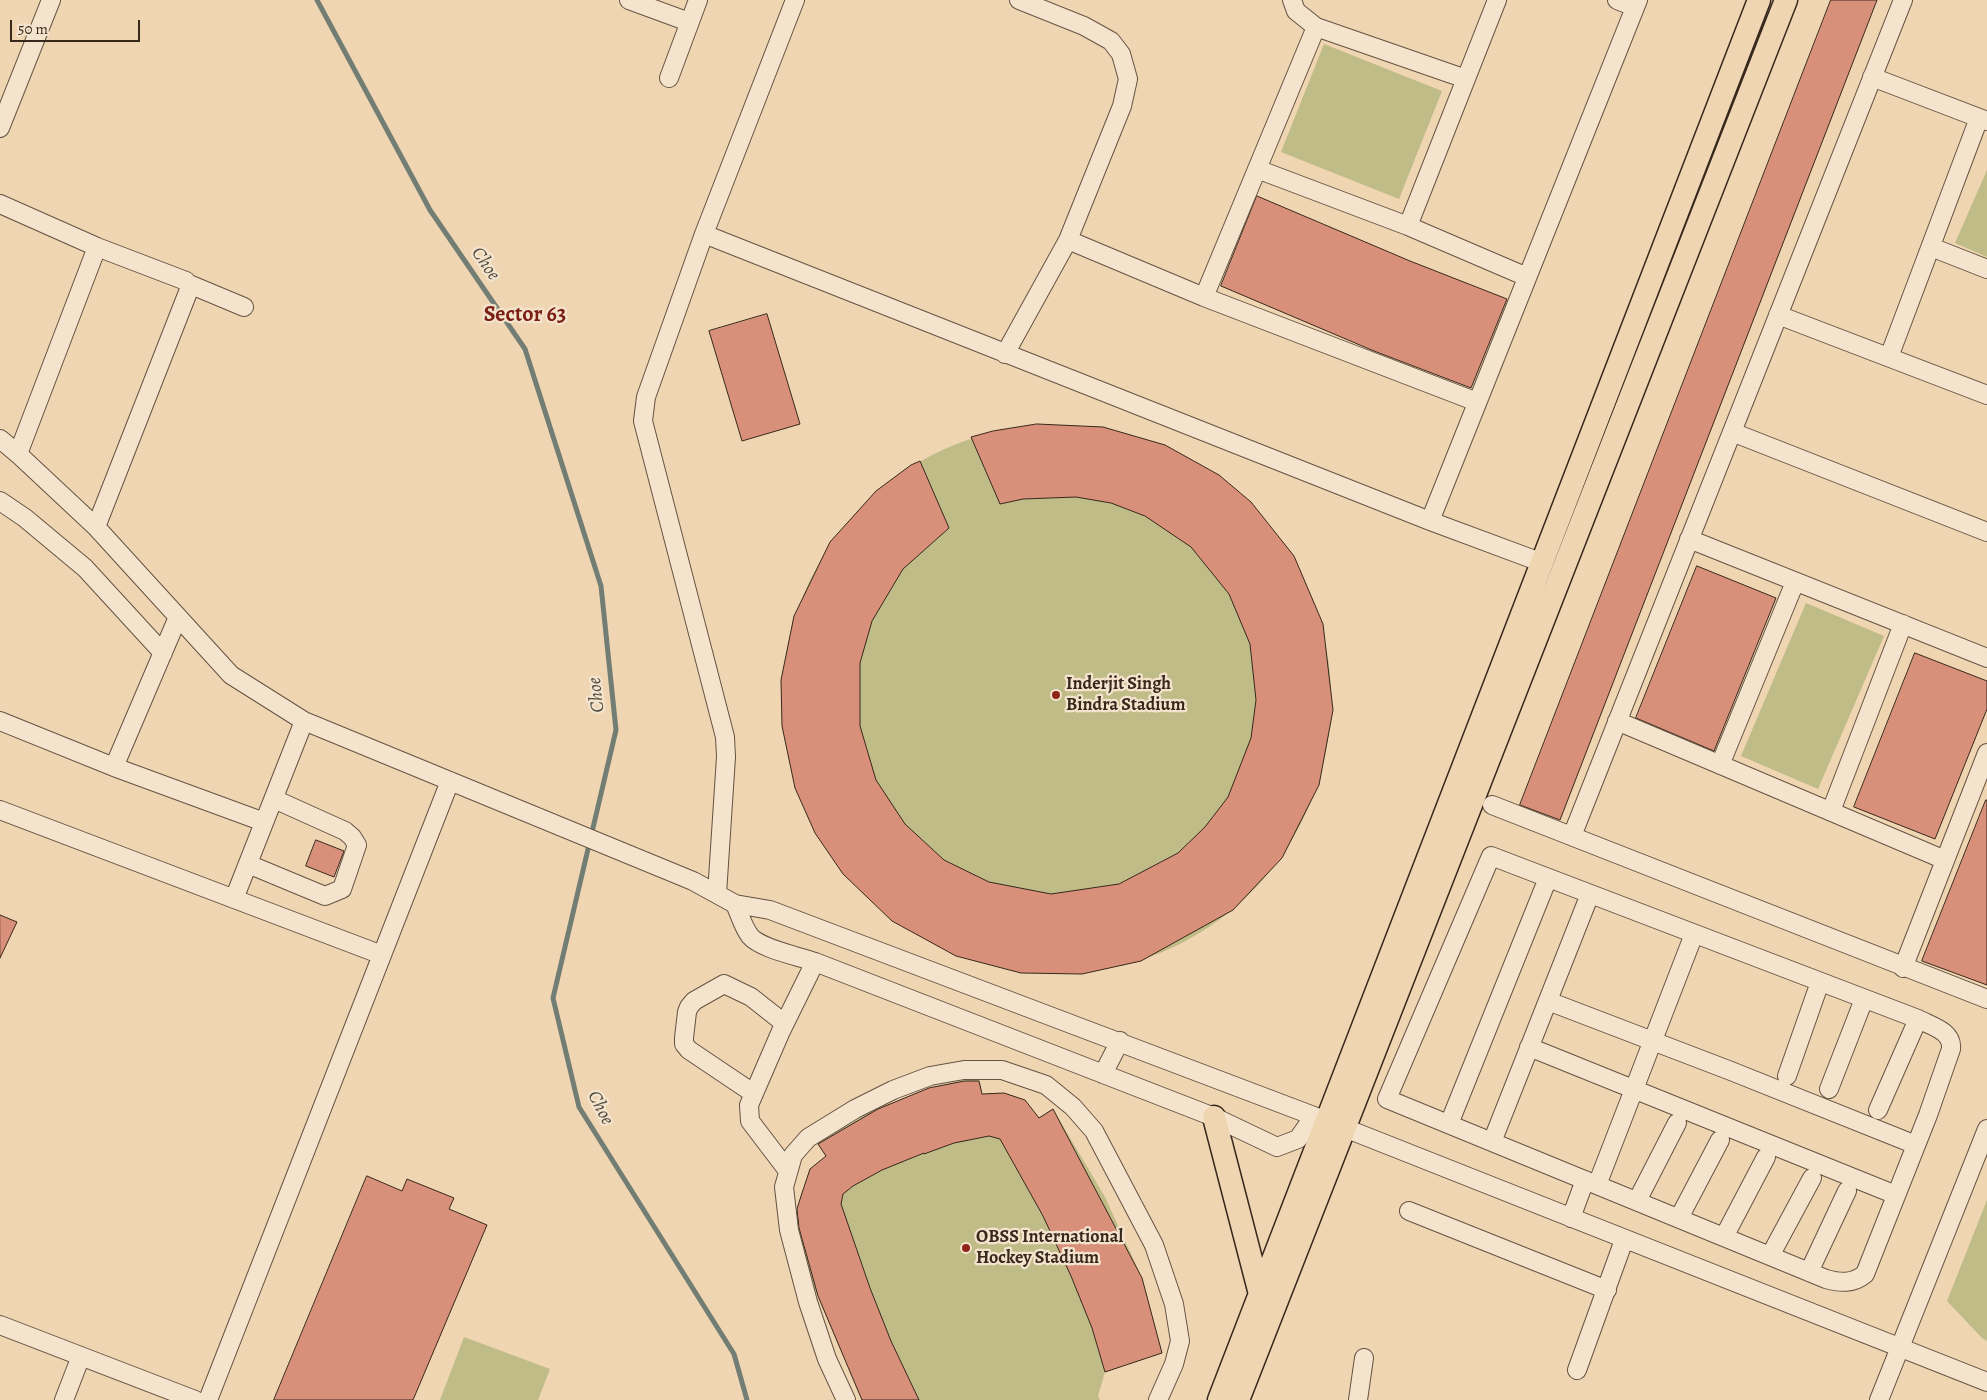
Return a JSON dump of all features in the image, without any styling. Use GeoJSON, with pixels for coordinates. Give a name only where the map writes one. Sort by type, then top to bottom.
{"type":"FeatureCollection","features":[{"type":"Feature","properties":{"kind":"main road"},"geometry":{"type":"LineString","coordinates":[[1219,1400],[1760,0]]}},
{"type":"Feature","properties":{"kind":"main road"},"geometry":{"type":"LineString","coordinates":[[1238,1400],[1328,1122],[1786,0]]}},
{"type":"Feature","properties":{"kind":"main road"},"geometry":{"type":"LineString","coordinates":[[1214,1117],[1260,1294]]}},
{"type":"Feature","properties":{"kind":"street"},"geometry":{"type":"LineString","coordinates":[[0,128],[51,0]]}},
{"type":"Feature","properties":{"kind":"street"},"geometry":{"type":"LineString","coordinates":[[629,0],[689,22]]}},
{"type":"Feature","properties":{"kind":"street"},"geometry":{"type":"LineString","coordinates":[[669,78],[698,0]]}},
{"type":"Feature","properties":{"kind":"street"},"geometry":{"type":"LineString","coordinates":[[717,894],[726,757],[725,737],[643,421],[646,397],[704,234],[795,0]]}},
{"type":"Feature","properties":{"kind":"street"},"geometry":{"type":"LineString","coordinates":[[1004,354],[1068,240],[1122,106],[1128,79],[1121,54],[1111,41],[1084,26],[1019,0]]}},
{"type":"Feature","properties":{"kind":"street"},"geometry":{"type":"LineString","coordinates":[[1292,0],[1296,11],[1316,27],[1466,79]]}},
{"type":"Feature","properties":{"kind":"street"},"geometry":{"type":"LineString","coordinates":[[1408,226],[1497,0]]}},
{"type":"Feature","properties":{"kind":"street"},"geometry":{"type":"LineString","coordinates":[[1430,521],[1636,4],[1617,0]]}},
{"type":"Feature","properties":{"kind":"street"},"geometry":{"type":"LineString","coordinates":[[1572,836],[1903,0]]}},
{"type":"Feature","properties":{"kind":"street"},"geometry":{"type":"LineString","coordinates":[[1204,297],[1316,27]]}},
{"type":"Feature","properties":{"kind":"street"},"geometry":{"type":"LineString","coordinates":[[1872,77],[1983,120],[1931,246],[1889,357]]}},
{"type":"Feature","properties":{"kind":"street"},"geometry":{"type":"LineString","coordinates":[[1257,169],[1408,226],[1527,276]]}},
{"type":"Feature","properties":{"kind":"street"},"geometry":{"type":"LineString","coordinates":[[0,204],[97,247],[186,281],[189,284],[244,307]]}},
{"type":"Feature","properties":{"kind":"street"},"geometry":{"type":"LineString","coordinates":[[704,234],[1004,354],[1542,563]]}},
{"type":"Feature","properties":{"kind":"street"},"geometry":{"type":"LineString","coordinates":[[1068,240],[1204,297],[1477,402]]}},
{"type":"Feature","properties":{"kind":"street"},"geometry":{"type":"LineString","coordinates":[[1931,246],[1987,269]]}},
{"type":"Feature","properties":{"kind":"street"},"geometry":{"type":"LineString","coordinates":[[18,454],[97,247]]}},
{"type":"Feature","properties":{"kind":"street"},"geometry":{"type":"LineString","coordinates":[[96,527],[190,292],[189,284]]}},
{"type":"Feature","properties":{"kind":"street"},"geometry":{"type":"LineString","coordinates":[[1778,315],[1987,396]]}},
{"type":"Feature","properties":{"kind":"street"},"geometry":{"type":"LineString","coordinates":[[1732,432],[1987,532]]}},
{"type":"Feature","properties":{"kind":"street"},"geometry":{"type":"LineString","coordinates":[[0,439],[96,527],[231,675],[304,721],[693,881],[735,904],[770,910],[1120,1041],[1624,1240],[1900,1346],[1987,1382]]}},
{"type":"Feature","properties":{"kind":"street"},"geometry":{"type":"LineString","coordinates":[[0,502],[25,518],[85,568],[163,653]]}},
{"type":"Feature","properties":{"kind":"street"},"geometry":{"type":"LineString","coordinates":[[1690,539],[1987,658]]}},
{"type":"Feature","properties":{"kind":"street"},"geometry":{"type":"LineString","coordinates":[[1720,765],[1794,582]]}},
{"type":"Feature","properties":{"kind":"street"},"geometry":{"type":"LineString","coordinates":[[114,767],[178,617]]}},
{"type":"Feature","properties":{"kind":"street"},"geometry":{"type":"LineString","coordinates":[[1831,811],[1903,624]]}},
{"type":"Feature","properties":{"kind":"street"},"geometry":{"type":"LineString","coordinates":[[0,721],[114,767],[264,822]]}},
{"type":"Feature","properties":{"kind":"street"},"geometry":{"type":"LineString","coordinates":[[234,899],[304,721]]}},
{"type":"Feature","properties":{"kind":"street"},"geometry":{"type":"LineString","coordinates":[[1618,721],[1945,860]]}},
{"type":"Feature","properties":{"kind":"street"},"geometry":{"type":"LineString","coordinates":[[1903,968],[1987,753]]}},
{"type":"Feature","properties":{"kind":"street"},"geometry":{"type":"LineString","coordinates":[[208,1400],[450,781]]}},
{"type":"Feature","properties":{"kind":"street"},"geometry":{"type":"LineString","coordinates":[[248,864],[325,896],[342,888],[357,845],[352,837],[345,831],[274,799]]}},
{"type":"Feature","properties":{"kind":"street"},"geometry":{"type":"LineString","coordinates":[[1492,805],[1903,968],[1987,999]]}},
{"type":"Feature","properties":{"kind":"street"},"geometry":{"type":"LineString","coordinates":[[0,810],[382,955]]}},
{"type":"Feature","properties":{"kind":"street"},"geometry":{"type":"LineString","coordinates":[[1491,856],[1548,878],[1918,1019],[1941,1030],[1948,1036],[1952,1042],[1951,1049],[1934,1099],[1865,1274],[1859,1279],[1836,1282],[1809,1272],[1388,1099],[1491,856]]}},
{"type":"Feature","properties":{"kind":"street"},"geometry":{"type":"LineString","coordinates":[[1449,1124],[1548,878]]}},
{"type":"Feature","properties":{"kind":"street"},"geometry":{"type":"LineString","coordinates":[[1492,1142],[1590,894]]}},
{"type":"Feature","properties":{"kind":"street"},"geometry":{"type":"LineString","coordinates":[[735,904],[744,927],[752,938],[762,944],[815,962],[1214,1117],[1277,1147],[1298,1139],[1328,1122]]}},
{"type":"Feature","properties":{"kind":"street"},"geometry":{"type":"LineString","coordinates":[[1571,1218],[1591,1182],[1634,1089],[1694,934]]}},
{"type":"Feature","properties":{"kind":"street"},"geometry":{"type":"LineString","coordinates":[[788,1171],[750,1120],[749,1105],[784,1023],[815,962]]}},
{"type":"Feature","properties":{"kind":"street"},"geometry":{"type":"LineString","coordinates":[[1787,1076],[1820,982]]}},
{"type":"Feature","properties":{"kind":"street"},"geometry":{"type":"LineString","coordinates":[[753,1093],[689,1050],[684,1044],[686,1012],[694,1001],[724,984],[750,997],[784,1023]]}},
{"type":"Feature","properties":{"kind":"street"},"geometry":{"type":"LineString","coordinates":[[1829,1089],[1864,999]]}},
{"type":"Feature","properties":{"kind":"street"},"geometry":{"type":"LineString","coordinates":[[1548,1001],[1916,1146]]}},
{"type":"Feature","properties":{"kind":"street"},"geometry":{"type":"LineString","coordinates":[[1878,1110],[1918,1019]]}},
{"type":"Feature","properties":{"kind":"street"},"geometry":{"type":"LineString","coordinates":[[1103,1074],[1120,1041]]}},
{"type":"Feature","properties":{"kind":"street"},"geometry":{"type":"LineString","coordinates":[[1530,1047],[1896,1194]]}},
{"type":"Feature","properties":{"kind":"street"},"geometry":{"type":"LineString","coordinates":[[846,1400],[827,1359],[808,1302],[789,1230],[784,1187],[793,1155],[808,1138],[855,1109],[893,1090],[930,1076],[964,1070],[1002,1070],[1046,1085],[1073,1107],[1094,1131],[1157,1254],[1174,1304],[1180,1341],[1174,1364],[1158,1400]]}},
{"type":"Feature","properties":{"kind":"street"},"geometry":{"type":"LineString","coordinates":[[1637,1201],[1677,1123]]}},
{"type":"Feature","properties":{"kind":"street"},"geometry":{"type":"LineString","coordinates":[[1879,1400],[1987,1129]]}},
{"type":"Feature","properties":{"kind":"street"},"geometry":{"type":"LineString","coordinates":[[1679,1218],[1720,1140]]}},
{"type":"Feature","properties":{"kind":"street"},"geometry":{"type":"LineString","coordinates":[[1724,1237],[1766,1157]]}},
{"type":"Feature","properties":{"kind":"street"},"geometry":{"type":"LineString","coordinates":[[1770,1256],[1812,1178]]}},
{"type":"Feature","properties":{"kind":"street"},"geometry":{"type":"LineString","coordinates":[[1809,1272],[1846,1192]]}},
{"type":"Feature","properties":{"kind":"street"},"geometry":{"type":"LineString","coordinates":[[1408,1211],[1607,1290]]}},
{"type":"Feature","properties":{"kind":"street"},"geometry":{"type":"LineString","coordinates":[[1577,1370],[1624,1240]]}},
{"type":"Feature","properties":{"kind":"street"},"geometry":{"type":"LineString","coordinates":[[0,1325],[195,1400]]}},
{"type":"Feature","properties":{"kind":"street"},"geometry":{"type":"LineString","coordinates":[[64,1400],[81,1356]]}},
{"type":"Feature","properties":{"kind":"street"},"geometry":{"type":"LineString","coordinates":[[1358,1400],[1364,1358]]}},
{"type":"Feature","properties":{"kind":"shaded area"},"geometry":{"type":"Polygon","coordinates":[[[1324,44],[1442,91],[1399,199],[1281,152],[1324,44]]]}},
{"type":"Feature","properties":{"kind":"shaded area"},"geometry":{"type":"Polygon","coordinates":[[[1987,170],[1987,257],[1955,243],[1987,170]]]}},
{"type":"Feature","properties":{"kind":"shaded area","name":"Inderjit Singh Bindra Stadium"},"geometry":{"type":"Polygon","coordinates":[[[1057,425],[1111,430],[1137,436],[1162,445],[1209,471],[1251,505],[1285,547],[1311,594],[1320,619],[1326,645],[1331,699],[1326,753],[1320,779],[1311,804],[1285,851],[1251,893],[1209,927],[1162,953],[1137,962],[1111,968],[1057,973],[1003,968],[977,962],[952,953],[905,927],[863,893],[829,851],[803,804],[794,779],[788,753],[783,699],[788,645],[794,619],[803,594],[829,547],[863,505],[905,471],[952,445],[977,436],[1003,430],[1057,425]]]}},
{"type":"Feature","properties":{"kind":"shaded area"},"geometry":{"type":"Polygon","coordinates":[[[1806,603],[1884,636],[1818,789],[1741,756],[1806,603]]]}},
{"type":"Feature","properties":{"kind":"shaded area","name":"OBSS International Hockey Stadium"},"geometry":{"type":"Polygon","coordinates":[[[979,1077],[982,1094],[1008,1094],[1014,1096],[1026,1104],[1039,1118],[1053,1109],[1105,1197],[1142,1278],[1162,1353],[1105,1372],[1098,1396],[1100,1400],[862,1400],[815,1290],[794,1219],[810,1169],[826,1156],[817,1143],[869,1113],[929,1088],[979,1077]]]}},
{"type":"Feature","properties":{"kind":"shaded area"},"geometry":{"type":"Polygon","coordinates":[[[1987,1200],[1987,1341],[1947,1301],[1987,1200]]]}},
{"type":"Feature","properties":{"kind":"shaded area"},"geometry":{"type":"Polygon","coordinates":[[[464,1337],[550,1369],[538,1400],[440,1400],[464,1337]]]}},
{"type":"Feature","properties":{"kind":"building"},"geometry":{"type":"Polygon","coordinates":[[[1831,0],[1877,0],[1560,820],[1520,805],[1831,0]]]}},
{"type":"Feature","properties":{"kind":"building"},"geometry":{"type":"Polygon","coordinates":[[[1257,196],[1410,261],[1507,299],[1471,388],[1374,351],[1221,286],[1257,196]]]}},
{"type":"Feature","properties":{"kind":"building"},"geometry":{"type":"Polygon","coordinates":[[[767,314],[800,424],[742,441],[709,331],[767,314]]]}},
{"type":"Feature","properties":{"kind":"building"},"geometry":{"type":"Polygon","coordinates":[[[1037,424],[1103,427],[1165,445],[1219,475],[1251,502],[1294,556],[1323,624],[1333,710],[1319,785],[1282,858],[1233,910],[1141,961],[1082,974],[1021,973],[956,956],[892,921],[843,874],[815,833],[795,788],[782,726],[781,680],[794,616],[830,542],[876,491],[911,465],[920,461],[949,528],[903,569],[872,621],[860,663],[860,726],[876,780],[905,824],[944,860],[989,882],[1051,894],[1119,884],[1178,853],[1205,827],[1228,797],[1251,738],[1256,700],[1250,644],[1229,594],[1191,547],[1145,516],[1111,503],[1076,497],[1023,499],[1000,504],[971,437],[993,431],[1037,424]]]}},
{"type":"Feature","properties":{"kind":"building"},"geometry":{"type":"Polygon","coordinates":[[[1697,566],[1776,598],[1714,751],[1636,718],[1697,566]]]}},
{"type":"Feature","properties":{"kind":"building"},"geometry":{"type":"Polygon","coordinates":[[[1915,653],[1987,681],[1987,709],[1935,839],[1854,807],[1915,653]]]}},
{"type":"Feature","properties":{"kind":"building"},"geometry":{"type":"Polygon","coordinates":[[[1987,800],[1987,985],[1922,961],[1987,800]]]}},
{"type":"Feature","properties":{"kind":"building"},"geometry":{"type":"Polygon","coordinates":[[[316,840],[344,851],[334,877],[306,866],[316,840]]]}},
{"type":"Feature","properties":{"kind":"building"},"geometry":{"type":"Polygon","coordinates":[[[0,915],[17,922],[0,958],[0,915]]]}},
{"type":"Feature","properties":{"kind":"building"},"geometry":{"type":"Polygon","coordinates":[[[965,1081],[979,1081],[982,1094],[1004,1093],[1025,1100],[1039,1118],[1053,1109],[1142,1278],[1162,1353],[1105,1372],[1092,1328],[1071,1276],[1043,1216],[1000,1139],[989,1136],[954,1143],[924,1153],[882,1170],[853,1186],[843,1194],[841,1204],[870,1288],[891,1341],[919,1400],[862,1400],[818,1296],[799,1228],[797,1209],[801,1196],[810,1169],[826,1156],[818,1144],[878,1109],[929,1088],[965,1081]]]}},
{"type":"Feature","properties":{"kind":"building"},"geometry":{"type":"Polygon","coordinates":[[[367,1176],[402,1191],[407,1179],[454,1198],[449,1209],[487,1225],[413,1400],[274,1400],[367,1176]]]}},
{"type":"Feature","properties":{"kind":"waterway","name":"Choe"},"geometry":{"type":"LineString","coordinates":[[317,0],[430,210],[525,349],[601,586],[616,730],[553,998],[579,1107],[734,1354],[747,1400]]}},
{"type":"Feature","properties":{"kind":"place","name":"Inderjit Singh Bindra Stadium"},"geometry":{"type":"Point","coordinates":[1056,695]}},
{"type":"Feature","properties":{"kind":"place","name":"OBSS International Hockey Stadium"},"geometry":{"type":"Point","coordinates":[966,1248]}},
{"type":"Feature","properties":{"kind":"district","name":"Sector 63"},"geometry":{"type":"Point","coordinates":[525,316]}}]}
